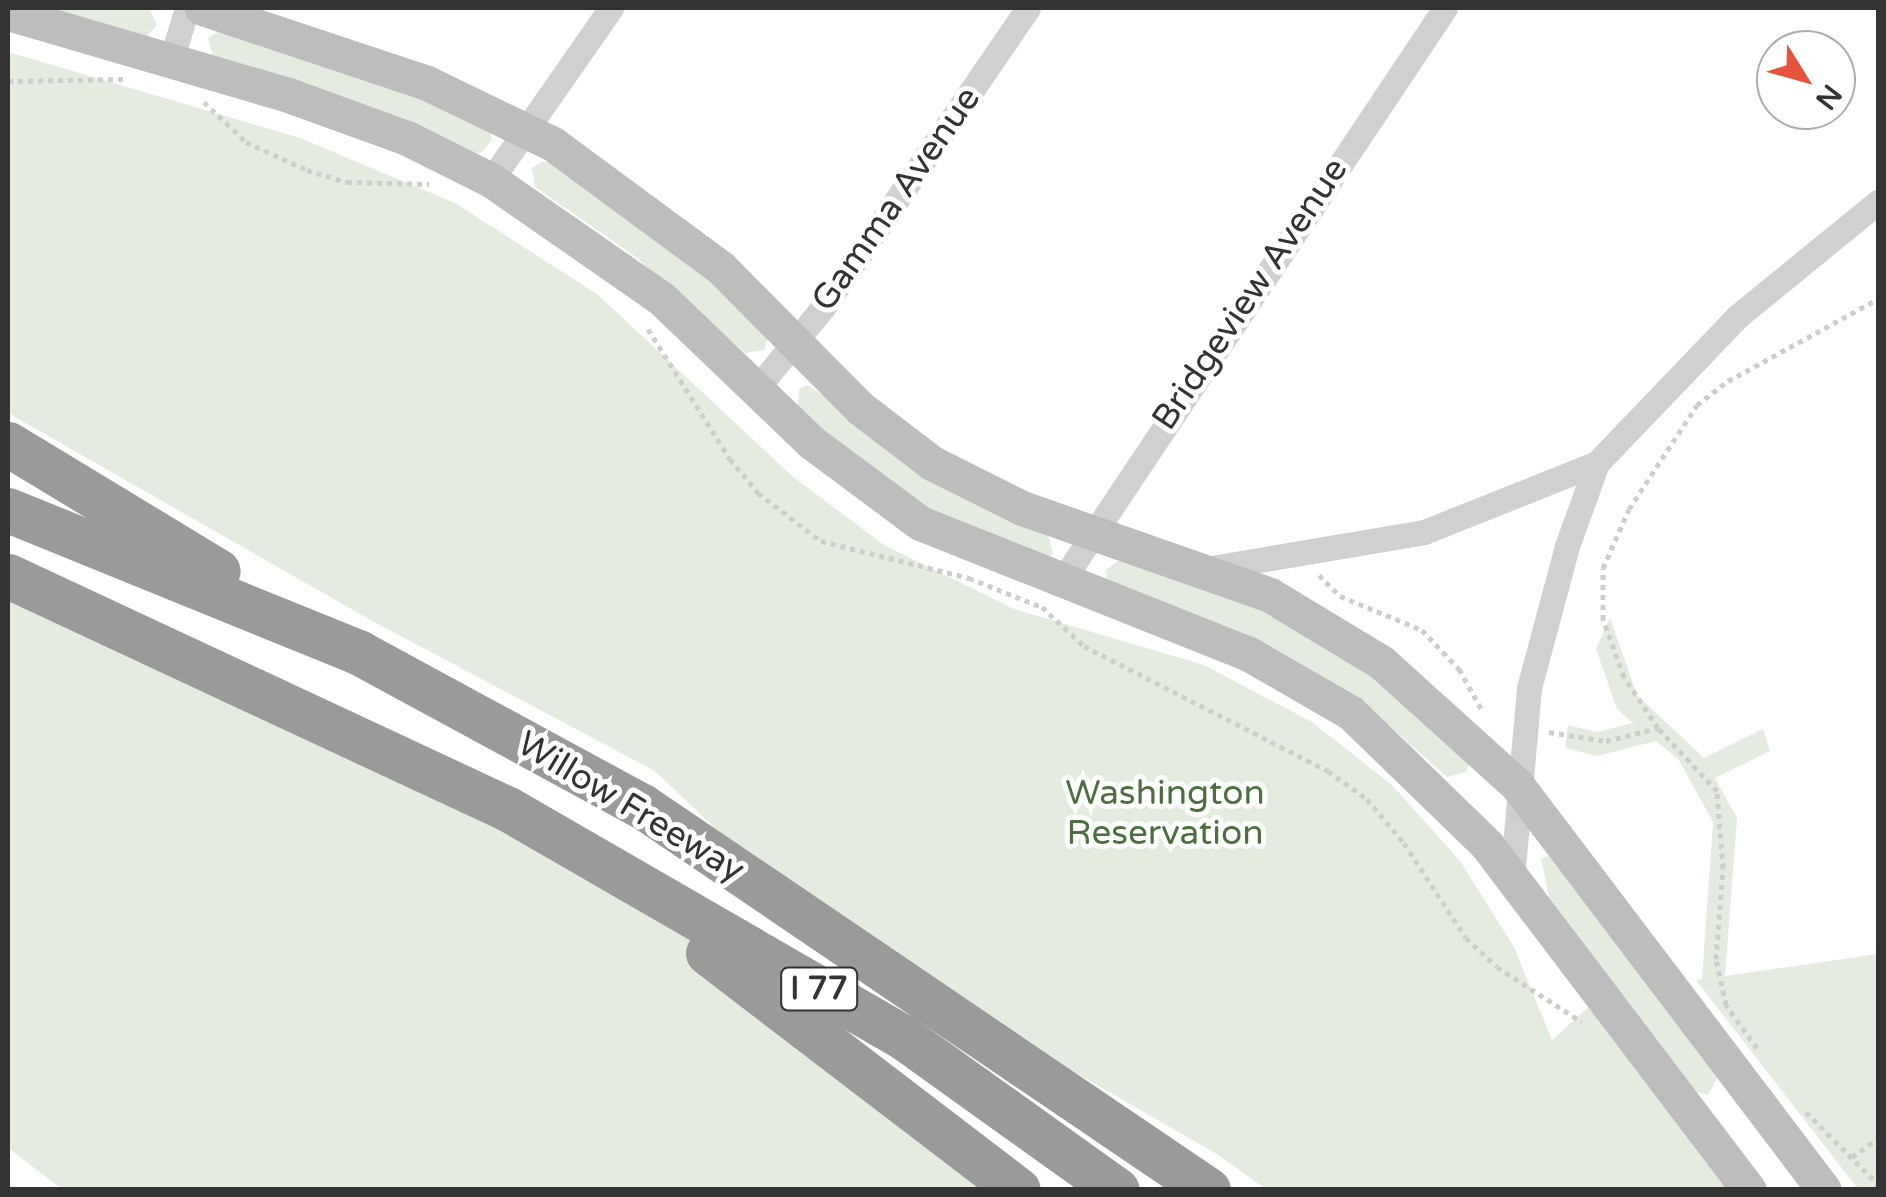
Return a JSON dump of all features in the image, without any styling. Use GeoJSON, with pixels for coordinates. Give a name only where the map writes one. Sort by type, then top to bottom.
{"type":"FeatureCollection","features":[{"type":"Feature","properties":{"kind":"highway"},"geometry":{"type":"LineString","coordinates":[[8,444],[358,652]]}},
{"type":"Feature","properties":{"kind":"highway","name":"Willow Freeway"},"geometry":{"type":"LineString","coordinates":[[8,510],[358,652],[642,806],[1208,1190]]}},
{"type":"Feature","properties":{"kind":"highway","name":"Willow Freeway"},"geometry":{"type":"LineString","coordinates":[[8,576],[508,809],[904,1037],[1117,1190]]}},
{"type":"Feature","properties":{"kind":"highway"},"geometry":{"type":"LineString","coordinates":[[8,591],[104,618]]}},
{"type":"Feature","properties":{"kind":"highway"},"geometry":{"type":"LineString","coordinates":[[508,809],[750,984],[1018,1190]]}},
{"type":"Feature","properties":{"kind":"street"},"geometry":{"type":"LineString","coordinates":[[170,61],[187,8]]}},
{"type":"Feature","properties":{"kind":"street"},"geometry":{"type":"LineString","coordinates":[[202,8],[392,69],[526,130],[680,234],[796,341],[860,408],[932,463],[1022,508],[1206,569],[1270,595],[1380,662],[1517,785],[1824,1190]]}},
{"type":"Feature","properties":{"kind":"street"},"geometry":{"type":"LineString","coordinates":[[492,180],[611,8]]}},
{"type":"Feature","properties":{"kind":"street","name":"Gamma Avenue"},"geometry":{"type":"LineString","coordinates":[[758,387],[796,341],[1028,8]]}},
{"type":"Feature","properties":{"kind":"street","name":"Bridgeview Avenue"},"geometry":{"type":"LineString","coordinates":[[1060,584],[1090,530],[1445,8]]}},
{"type":"Feature","properties":{"kind":"street"},"geometry":{"type":"LineString","coordinates":[[8,13],[407,138],[492,180],[620,265],[758,387],[811,442],[888,503],[954,542],[1204,634],[1312,687],[1411,766],[1512,879],[1749,1190]]}},
{"type":"Feature","properties":{"kind":"street"},"geometry":{"type":"LineString","coordinates":[[1206,569],[1424,532],[1597,464],[1738,316],[1878,202]]}},
{"type":"Feature","properties":{"kind":"street"},"geometry":{"type":"LineString","coordinates":[[1512,879],[1517,785],[1529,688],[1597,464]]}},
{"type":"Feature","properties":{"kind":"path"},"geometry":{"type":"LineString","coordinates":[[1766,1061],[1726,1005],[1716,958],[1723,868],[1717,790],[1688,753],[1658,728],[1624,677],[1603,619],[1603,568],[1629,509],[1697,405],[1728,380],[1878,299]]}},
{"type":"Feature","properties":{"kind":"path"},"geometry":{"type":"LineString","coordinates":[[1319,576],[1340,596],[1422,630],[1494,722]]}},
{"type":"Feature","properties":{"kind":"path"},"geometry":{"type":"LineString","coordinates":[[1554,732],[1606,741],[1658,728]]}},
{"type":"Feature","properties":{"kind":"path"},"geometry":{"type":"LineString","coordinates":[[1797,1101],[1878,1184]]}},
{"type":"Feature","properties":{"kind":"path"},"geometry":{"type":"LineString","coordinates":[[1852,1157],[1878,1138]]}},
{"type":"Feature","properties":{"kind":"green space"},"geometry":{"type":"Polygon","coordinates":[[[40,8],[149,8],[157,25],[147,36],[40,8]]]}},
{"type":"Feature","properties":{"kind":"green space"},"geometry":{"type":"Polygon","coordinates":[[[222,29],[365,72],[491,133],[492,140],[481,153],[472,153],[213,57],[208,38],[222,29]]]}},
{"type":"Feature","properties":{"kind":"green space","name":"Washington Reservation"},"geometry":{"type":"Polygon","coordinates":[[[8,52],[300,138],[455,203],[597,294],[792,476],[884,545],[1014,609],[1204,665],[1312,722],[1392,785],[1460,861],[1514,947],[1552,1040],[1601,996],[1749,1189],[1266,1189],[1215,1153],[811,920],[655,771],[376,623],[8,413],[8,52]]]}},
{"type":"Feature","properties":{"kind":"green space"},"geometry":{"type":"Polygon","coordinates":[[[542,162],[553,162],[701,272],[768,339],[764,350],[745,353],[636,257],[535,187],[532,168],[542,162]]]}},
{"type":"Feature","properties":{"kind":"green space"},"geometry":{"type":"Polygon","coordinates":[[[807,385],[1048,535],[1053,553],[1047,559],[940,517],[887,484],[798,408],[799,389],[807,385]]]}},
{"type":"Feature","properties":{"kind":"green space"},"geometry":{"type":"Polygon","coordinates":[[[1122,558],[1242,600],[1368,669],[1469,765],[1466,772],[1447,777],[1374,712],[1107,581],[1106,570],[1122,558]]]}},
{"type":"Feature","properties":{"kind":"green space"},"geometry":{"type":"Polygon","coordinates":[[[8,591],[508,809],[751,984],[1018,1189],[62,1189],[8,1148],[8,591]]]}},
{"type":"Feature","properties":{"kind":"green space"},"geometry":{"type":"Polygon","coordinates":[[[1610,618],[1637,695],[1704,758],[1763,729],[1770,751],[1715,778],[1737,818],[1725,976],[1878,954],[1878,1189],[1858,1189],[1696,980],[1702,979],[1713,822],[1679,760],[1656,741],[1597,756],[1565,748],[1568,725],[1597,732],[1633,723],[1617,709],[1596,649],[1610,618]]]}},
{"type":"Feature","properties":{"kind":"green space"},"geometry":{"type":"Polygon","coordinates":[[[1549,856],[1718,1076],[1708,1095],[1690,1090],[1551,906],[1541,858],[1549,856]]]}}]}
